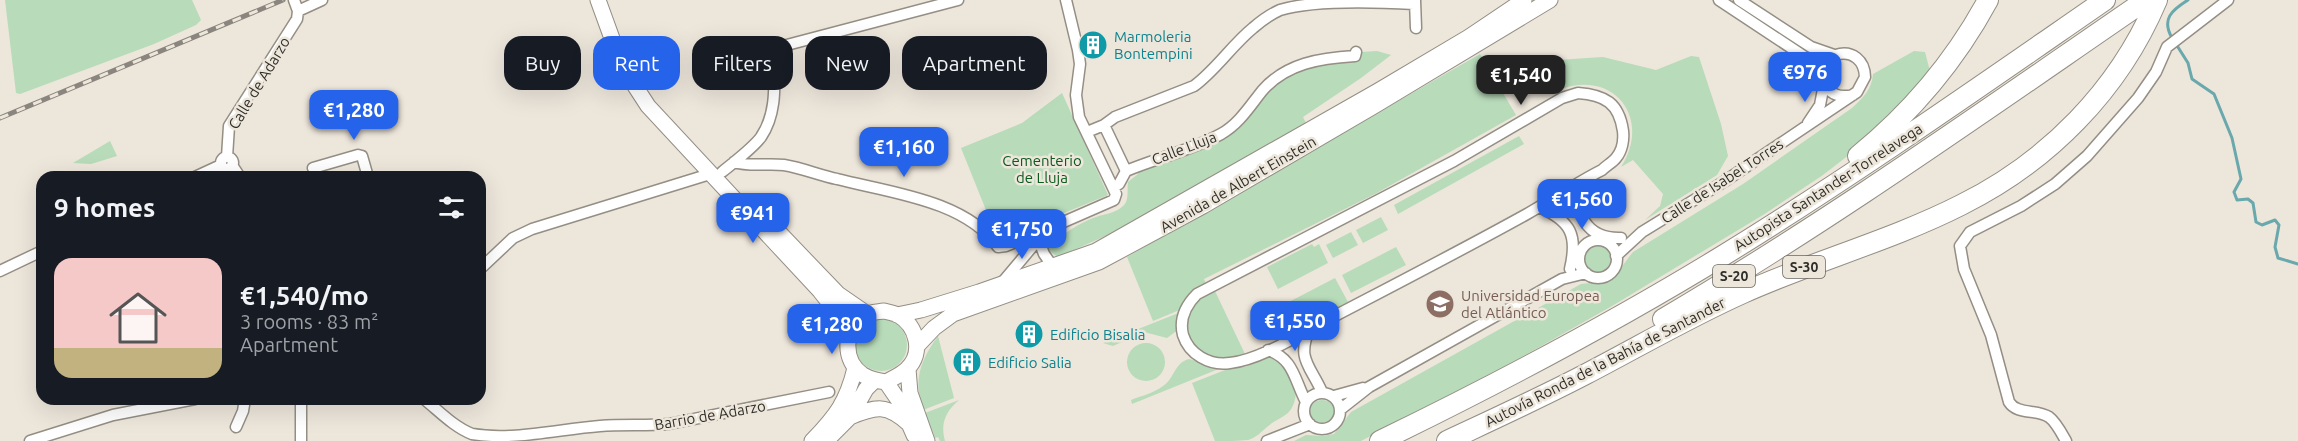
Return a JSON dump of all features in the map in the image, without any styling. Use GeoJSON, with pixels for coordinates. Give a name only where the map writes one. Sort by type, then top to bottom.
{"type":"FeatureCollection","features":[{"type":"Feature","properties":{"kind":"highway"},"geometry":{"type":"LineString","coordinates":[[1568,344],[1754,229],[1860,155],[1902,117],[1928,89],[1960,47],[1988,0]]}},
{"type":"Feature","properties":{"kind":"highway","name":"Autopista Santander-Torrelavega"},"geometry":{"type":"LineString","coordinates":[[1380,441],[1568,344],[1721,257],[1788,215],[2105,0]]}},
{"type":"Feature","properties":{"kind":"highway","name":"Autopista Santander-Torrelavega"},"geometry":{"type":"LineString","coordinates":[[1440,441],[1605,353],[1764,258],[1881,182],[2146,0]]}},
{"type":"Feature","properties":{"kind":"highway","name":"Autovía Ronda de la Bahía de Santander"},"geometry":{"type":"LineString","coordinates":[[1447,441],[1532,401],[1743,293],[1915,225],[1979,196],[2019,171],[2055,142],[2095,100],[2128,55],[2157,0]]}},
{"type":"Feature","properties":{"kind":"main road"},"geometry":{"type":"LineString","coordinates":[[598,0],[614,49],[632,84],[648,106],[722,169],[820,291],[835,310],[848,336],[848,354],[855,368],[864,375],[881,381],[899,401],[916,441]]}},
{"type":"Feature","properties":{"kind":"main road"},"geometry":{"type":"LineString","coordinates":[[609,0],[629,59],[646,86],[838,294],[867,314]]}},
{"type":"Feature","properties":{"kind":"main road","name":"Avenida de Albert Einstein"},"geometry":{"type":"LineString","coordinates":[[897,315],[921,310],[1096,251],[1469,37],[1524,0]]}},
{"type":"Feature","properties":{"kind":"main road","name":"Avenida de Albert Einstein"},"geometry":{"type":"LineString","coordinates":[[918,346],[934,328],[953,314],[1099,262],[1193,211],[1550,0]]}},
{"type":"Feature","properties":{"kind":"main road"},"geometry":{"type":"LineString","coordinates":[[826,441],[850,417],[866,389],[908,369],[914,360],[918,346],[910,326],[897,315],[884,311],[867,314],[857,321],[848,336]]}},
{"type":"Feature","properties":{"kind":"main road"},"geometry":{"type":"LineString","coordinates":[[812,441],[840,408],[849,393],[855,368]]}},
{"type":"Feature","properties":{"kind":"main road"},"geometry":{"type":"LineString","coordinates":[[908,369],[910,393],[927,441]]}},
{"type":"Feature","properties":{"kind":"main road"},"geometry":{"type":"LineString","coordinates":[[850,417],[872,409],[883,408],[900,416],[909,424]]}},
{"type":"Feature","properties":{"kind":"street","name":"Calle de Adarzo"},"geometry":{"type":"LineString","coordinates":[[227,162],[230,126],[296,22],[297,6],[322,0]]}},
{"type":"Feature","properties":{"kind":"street"},"geometry":{"type":"LineString","coordinates":[[486,263],[513,238],[532,229],[722,169],[760,138],[766,127],[774,97],[774,53],[783,46],[958,0]]}},
{"type":"Feature","properties":{"kind":"street"},"geometry":{"type":"LineString","coordinates":[[1066,0],[1079,57],[1076,107],[1113,186]]}},
{"type":"Feature","properties":{"kind":"street"},"geometry":{"type":"LineString","coordinates":[[1719,0],[1808,59],[1835,95],[1853,95],[1864,83],[1863,66],[1851,54],[1834,55],[1817,51],[1739,0]]}},
{"type":"Feature","properties":{"kind":"street"},"geometry":{"type":"LineString","coordinates":[[2066,441],[2050,418],[2041,413],[2012,406],[1991,335],[1964,269],[1960,246],[1970,232],[2021,206],[2055,184],[2087,156],[2138,98],[2156,72],[2167,47],[2228,0]]}},
{"type":"Feature","properties":{"kind":"street"},"geometry":{"type":"LineString","coordinates":[[1087,132],[1104,125],[1115,117],[1194,86],[1254,27],[1283,4],[1414,2],[1416,28]]}},
{"type":"Feature","properties":{"kind":"street","name":"Calle Lluja"},"geometry":{"type":"LineString","coordinates":[[722,169],[744,165],[785,165],[908,195],[950,211],[978,226],[998,247],[1005,246],[1114,200],[1116,194],[1113,186],[1119,184],[1126,171],[1222,134],[1238,122],[1264,88],[1298,66],[1319,59],[1355,56],[1356,52]]}},
{"type":"Feature","properties":{"kind":"street"},"geometry":{"type":"LineString","coordinates":[[1823,79],[1828,59],[1834,55]]}},
{"type":"Feature","properties":{"kind":"street","name":"Calle de Isabel Torres"},"geometry":{"type":"LineString","coordinates":[[1801,129],[1820,105],[1823,79]]}},
{"type":"Feature","properties":{"kind":"street"},"geometry":{"type":"LineString","coordinates":[[1578,93],[1593,94],[1608,100],[1617,108],[1622,120],[1622,147],[1617,157],[1602,170],[1539,207],[1426,270],[1268,350],[1228,364],[1210,362],[1195,354],[1186,344],[1182,330],[1183,317],[1189,302],[1208,287],[1454,161],[1562,98],[1578,93]]}},
{"type":"Feature","properties":{"kind":"street","name":"Calle de Isabel Torres"},"geometry":{"type":"LineString","coordinates":[[1616,256],[1642,232],[1725,181],[1853,95]]}},
{"type":"Feature","properties":{"kind":"street"},"geometry":{"type":"LineString","coordinates":[[1104,125],[1126,171]]}},
{"type":"Feature","properties":{"kind":"street"},"geometry":{"type":"LineString","coordinates":[[313,168],[358,155],[362,156],[366,171]]}},
{"type":"Feature","properties":{"kind":"street"},"geometry":{"type":"LineString","coordinates":[[208,171],[227,162],[235,171]]}},
{"type":"Feature","properties":{"kind":"street"},"geometry":{"type":"LineString","coordinates":[[1582,182],[1577,198],[1579,211],[1592,231],[1601,236],[1621,238]]}},
{"type":"Feature","properties":{"kind":"street"},"geometry":{"type":"LineString","coordinates":[[1539,207],[1557,215],[1569,230],[1574,247],[1570,269]]}},
{"type":"Feature","properties":{"kind":"street","name":"Calle Lluja"},"geometry":{"type":"LineString","coordinates":[[1001,284],[1032,247],[1059,224]]}},
{"type":"Feature","properties":{"kind":"street","name":"Calle de Isabel Torres"},"geometry":{"type":"LineString","coordinates":[[1610,244],[1642,232]]}},
{"type":"Feature","properties":{"kind":"street"},"geometry":{"type":"LineString","coordinates":[[1049,234],[1041,246],[1053,267]]}},
{"type":"Feature","properties":{"kind":"street"},"geometry":{"type":"LineString","coordinates":[[1562,279],[1579,258],[1583,248],[1592,241],[1610,244],[1616,256],[1616,266],[1608,275],[1596,278],[1586,273],[1579,258]]}},
{"type":"Feature","properties":{"kind":"street"},"geometry":{"type":"LineString","coordinates":[[0,271],[36,254]]}},
{"type":"Feature","properties":{"kind":"street"},"geometry":{"type":"LineString","coordinates":[[1369,387],[1334,396],[1322,392],[1314,394],[1306,402],[1304,412],[1310,424],[1317,428],[1331,427],[1337,422],[1341,409],[1369,387],[1562,279],[1586,273]]}},
{"type":"Feature","properties":{"kind":"street"},"geometry":{"type":"LineString","coordinates":[[1310,328],[1303,352],[1322,392]]}},
{"type":"Feature","properties":{"kind":"street"},"geometry":{"type":"LineString","coordinates":[[1268,350],[1287,360],[1306,402]]}},
{"type":"Feature","properties":{"kind":"street","name":"Barrio de Adarzo"},"geometry":{"type":"LineString","coordinates":[[431,405],[457,426],[474,435],[510,440],[600,426],[669,424],[830,392]]}},
{"type":"Feature","properties":{"kind":"street"},"geometry":{"type":"LineString","coordinates":[[1334,396],[1341,409]]}},
{"type":"Feature","properties":{"kind":"street"},"geometry":{"type":"LineString","coordinates":[[30,441],[113,415],[164,405]]}},
{"type":"Feature","properties":{"kind":"street"},"geometry":{"type":"LineString","coordinates":[[236,427],[244,405]]}},
{"type":"Feature","properties":{"kind":"street"},"geometry":{"type":"LineString","coordinates":[[301,405],[301,441]]}},
{"type":"Feature","properties":{"kind":"street"},"geometry":{"type":"LineString","coordinates":[[1267,441],[1310,424]]}},
{"type":"Feature","properties":{"kind":"green space"},"geometry":{"type":"Polygon","coordinates":[[[5,0],[192,0],[201,20],[196,25],[154,44],[20,94],[16,93],[5,0]]]}},
{"type":"Feature","properties":{"kind":"green space"},"geometry":{"type":"Polygon","coordinates":[[[1377,51],[1391,55],[1303,117],[1306,123],[1119,230],[1058,257],[1049,251],[1048,246],[1075,227],[1121,208],[1127,200],[1128,182],[1138,174],[1137,171],[1226,136],[1274,85],[1293,72],[1311,65],[1357,60],[1362,52],[1377,51]]]}},
{"type":"Feature","properties":{"kind":"green space"},"geometry":{"type":"Polygon","coordinates":[[[1914,51],[1925,52],[1931,75],[1854,151],[1763,215],[1612,306],[1513,362],[1361,441],[1294,441],[1306,435],[1334,434],[1351,412],[1581,284],[1606,282],[1617,273],[1633,252],[1743,184],[1852,108],[1866,93],[1873,74],[1914,51]]]}},
{"type":"Feature","properties":{"kind":"green space"},"geometry":{"type":"Polygon","coordinates":[[[1480,54],[1516,115],[1375,194],[1204,279],[1206,284],[1182,309],[1153,321],[1127,257],[1480,54]]]}},
{"type":"Feature","properties":{"kind":"green space"},"geometry":{"type":"Polygon","coordinates":[[[1691,56],[1699,57],[1721,124],[1728,156],[1717,175],[1645,220],[1660,206],[1663,194],[1633,160],[1621,167],[1630,148],[1632,131],[1629,115],[1622,101],[1610,91],[1594,86],[1576,85],[1556,91],[1557,60],[1603,57],[1656,70],[1691,56]]]}},
{"type":"Feature","properties":{"kind":"green space","name":"Cementerio de Lluja"},"geometry":{"type":"Polygon","coordinates":[[[1062,93],[1108,195],[998,240],[961,148],[1022,123],[1062,93]]]}},
{"type":"Feature","properties":{"kind":"green space"},"geometry":{"type":"Polygon","coordinates":[[[1519,136],[1524,144],[1398,214],[1394,205],[1519,136]]]}},
{"type":"Feature","properties":{"kind":"green space"},"geometry":{"type":"Polygon","coordinates":[[[110,141],[117,156],[91,164],[73,163],[110,141]]]}},
{"type":"Feature","properties":{"kind":"green space"},"geometry":{"type":"Polygon","coordinates":[[[1381,217],[1388,230],[1363,243],[1356,230],[1381,217]]]}},
{"type":"Feature","properties":{"kind":"green space"},"geometry":{"type":"Polygon","coordinates":[[[1351,232],[1358,245],[1333,258],[1326,245],[1351,232]]]}},
{"type":"Feature","properties":{"kind":"green space"},"geometry":{"type":"Polygon","coordinates":[[[1312,244],[1314,247],[1319,244],[1328,263],[1278,289],[1267,267],[1312,244]]]}},
{"type":"Feature","properties":{"kind":"green space"},"geometry":{"type":"Polygon","coordinates":[[[1598,246],[1607,250],[1611,259],[1607,268],[1598,272],[1589,268],[1585,259],[1589,250],[1598,246]]]}},
{"type":"Feature","properties":{"kind":"green space"},"geometry":{"type":"Polygon","coordinates":[[[1396,247],[1406,265],[1351,293],[1342,275],[1396,247]]]}},
{"type":"Feature","properties":{"kind":"green space"},"geometry":{"type":"Polygon","coordinates":[[[1335,278],[1348,302],[1296,327],[1285,304],[1335,278]]]}},
{"type":"Feature","properties":{"kind":"green space"},"geometry":{"type":"Polygon","coordinates":[[[1214,289],[1245,354],[1227,359],[1211,357],[1199,350],[1191,340],[1188,327],[1190,314],[1199,300],[1214,289]]]}},
{"type":"Feature","properties":{"kind":"green space"},"geometry":{"type":"Polygon","coordinates":[[[1181,312],[1179,329],[1167,338],[1144,332],[1113,346],[1103,343],[1181,312]]]}},
{"type":"Feature","properties":{"kind":"green space"},"geometry":{"type":"Polygon","coordinates":[[[876,319],[886,319],[900,326],[907,345],[900,364],[886,371],[876,371],[866,367],[859,360],[855,350],[855,340],[859,330],[866,323],[876,319]]]}},
{"type":"Feature","properties":{"kind":"green space"},"geometry":{"type":"Polygon","coordinates":[[[938,336],[954,398],[923,410],[919,389],[920,371],[938,336]]]}},
{"type":"Feature","properties":{"kind":"green space"},"geometry":{"type":"Polygon","coordinates":[[[1146,343],[1160,348],[1165,362],[1160,376],[1146,381],[1132,376],[1127,362],[1132,348],[1146,343]]]}},
{"type":"Feature","properties":{"kind":"green space"},"geometry":{"type":"Polygon","coordinates":[[[1265,358],[1272,358],[1285,369],[1296,393],[1292,407],[1286,414],[1251,439],[1215,441],[1192,383],[1243,363],[1245,367],[1265,358]]]}},
{"type":"Feature","properties":{"kind":"green space"},"geometry":{"type":"Polygon","coordinates":[[[1189,359],[1221,368],[1132,404],[1131,400],[1167,383],[1177,367],[1189,359]]]}},
{"type":"Feature","properties":{"kind":"green space"},"geometry":{"type":"Polygon","coordinates":[[[959,400],[945,418],[943,429],[945,441],[940,441],[938,437],[935,438],[925,413],[959,400]]]}},
{"type":"Feature","properties":{"kind":"green space"},"geometry":{"type":"Polygon","coordinates":[[[1322,400],[1331,404],[1335,413],[1331,422],[1322,426],[1313,422],[1309,413],[1313,404],[1322,400]]]}},
{"type":"Feature","properties":{"kind":"waterway"},"geometry":{"type":"LineString","coordinates":[[2172,38],[2168,20],[2173,11],[2188,0]]}},
{"type":"Feature","properties":{"kind":"waterway"},"geometry":{"type":"LineString","coordinates":[[2176,44],[2188,63],[2192,79],[2214,94],[2232,138],[2241,179],[2234,192],[2237,200],[2248,199],[2253,203],[2256,222],[2262,225],[2275,220],[2279,225],[2275,247],[2278,258],[2298,264]]}},
{"type":"Feature","properties":{"kind":"railway"},"geometry":{"type":"LineString","coordinates":[[0,118],[283,0]]}},
{"type":"Feature","properties":{"kind":"place","name":"Marmoleria Bontempini"},"geometry":{"type":"Point","coordinates":[1093,45]}},
{"type":"Feature","properties":{"kind":"place","name":"Universidad Europea del Atlántico"},"geometry":{"type":"Point","coordinates":[1440,304]}},
{"type":"Feature","properties":{"kind":"place","name":"Edificio Bisalia"},"geometry":{"type":"Point","coordinates":[1029,334]}},
{"type":"Feature","properties":{"kind":"place","name":"Edificio Salia"},"geometry":{"type":"Point","coordinates":[967,362]}}]}
